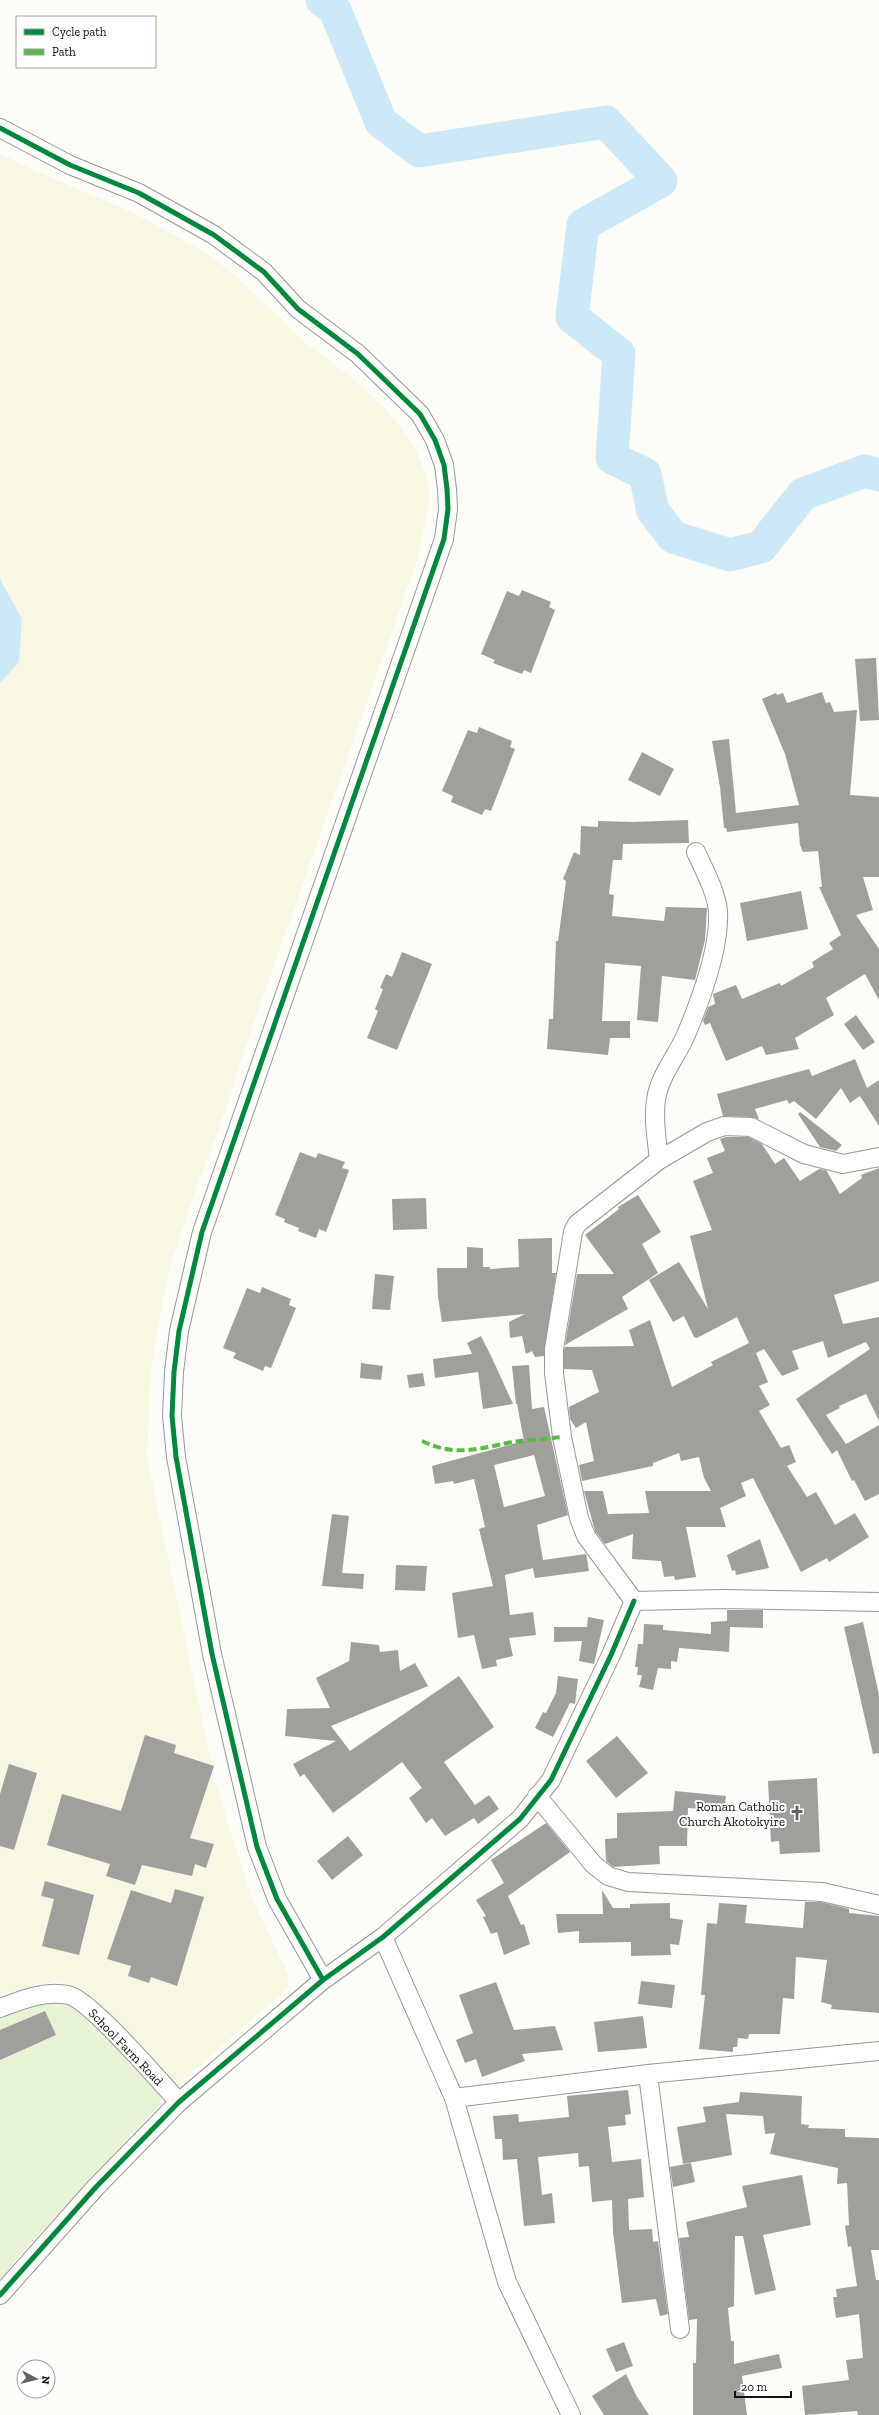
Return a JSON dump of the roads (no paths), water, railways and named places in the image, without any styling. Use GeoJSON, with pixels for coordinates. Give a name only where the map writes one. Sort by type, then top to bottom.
{"type":"FeatureCollection","features":[{"type":"Feature","properties":{"kind":"street"},"geometry":{"type":"LineString","coordinates":[[0,128],[70,166],[139,193],[214,235],[245,256],[278,285],[298,309],[358,354],[420,414],[435,440],[444,465],[448,509],[444,539],[202,1232],[179,1331],[174,1372],[172,1416],[176,1457],[212,1654],[237,1766],[257,1847],[277,1899],[323,1980]]}},
{"type":"Feature","properties":{"kind":"street"},"geometry":{"type":"LineString","coordinates":[[659,1160],[654,1113],[656,1099],[660,1086],[685,1037],[707,976],[717,935],[718,911],[714,894],[696,852]]}},
{"type":"Feature","properties":{"kind":"street"},"geometry":{"type":"LineString","coordinates":[[634,1601],[596,1552],[586,1536],[579,1518],[562,1437],[554,1373],[554,1350],[571,1242],[577,1224],[659,1160],[707,1132],[724,1126],[751,1127],[804,1154],[843,1164],[879,1157]]}},
{"type":"Feature","properties":{"kind":"street"},"geometry":{"type":"LineString","coordinates":[[634,1601],[722,1599],[879,1602]]}},
{"type":"Feature","properties":{"kind":"street"},"geometry":{"type":"LineString","coordinates":[[0,2295],[96,2187],[179,2102],[323,1980],[383,1937],[520,1819],[551,1780],[611,1655],[634,1601]]}},
{"type":"Feature","properties":{"kind":"street"},"geometry":{"type":"LineString","coordinates":[[537,1796],[594,1865],[608,1876],[628,1882],[822,1892],[879,1905]]}},
{"type":"Feature","properties":{"kind":"street"},"geometry":{"type":"LineString","coordinates":[[383,1937],[454,2098],[507,2282],[571,2415]]}},
{"type":"Feature","properties":{"kind":"street","name":"School Farm Road"},"geometry":{"type":"LineString","coordinates":[[0,2008],[24,1999],[50,1994],[69,1995],[93,2011],[179,2102]]}},
{"type":"Feature","properties":{"kind":"street"},"geometry":{"type":"LineString","coordinates":[[454,2098],[648,2074],[879,2051]]}},
{"type":"Feature","properties":{"kind":"street"},"geometry":{"type":"LineString","coordinates":[[648,2074],[680,2329]]}},
{"type":"Feature","properties":{"kind":"water"},"geometry":{"type":"Polygon","coordinates":[[[0,579],[22,619],[19,662],[0,683],[0,579]]]}},
{"type":"Feature","properties":{"kind":"waterway"},"geometry":{"type":"LineString","coordinates":[[322,0],[335,10],[381,122],[419,151],[606,122],[661,181],[583,225],[572,317],[619,354],[612,458],[645,474],[653,511],[673,537],[730,555],[761,547],[803,494],[865,471],[879,475]]}},
{"type":"Feature","properties":{"kind":"place","name":"Roman Catholic Church Akotokyire"},"geometry":{"type":"Point","coordinates":[797,1813]}}]}
